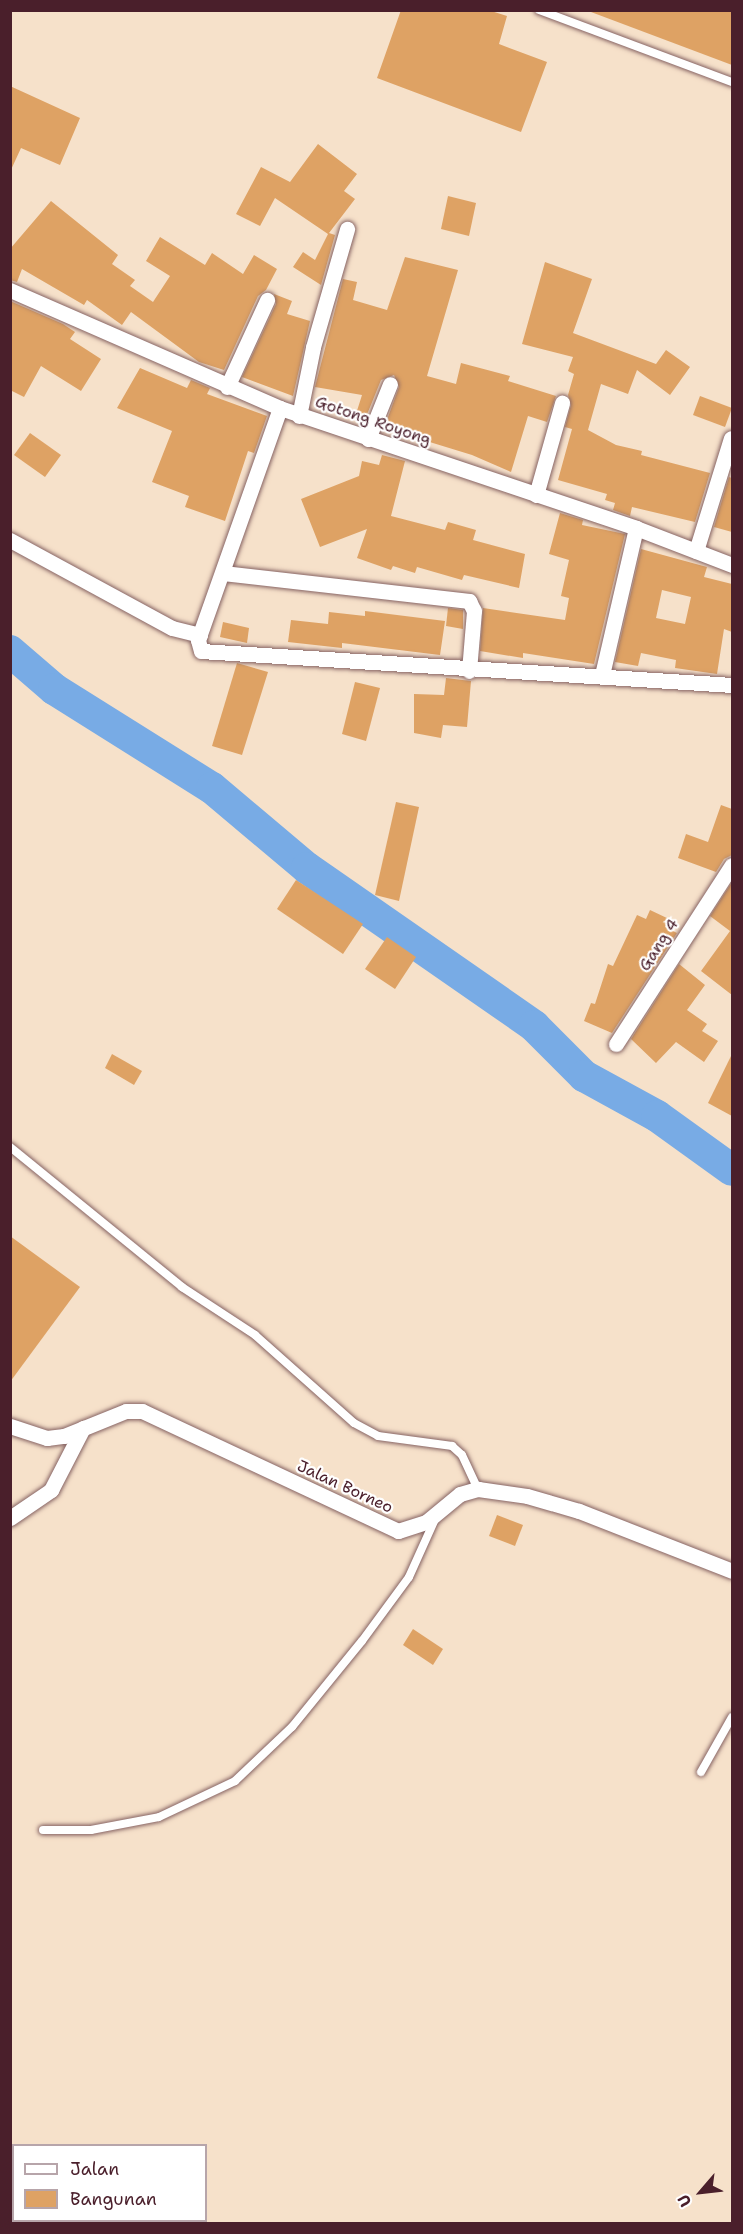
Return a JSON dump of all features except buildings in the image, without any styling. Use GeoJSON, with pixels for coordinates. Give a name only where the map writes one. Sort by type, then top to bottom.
{"type":"FeatureCollection","features":[{"type":"Feature","properties":{"kind":"street"},"geometry":{"type":"LineString","coordinates":[[299,416],[313,347],[347,229]]}},
{"type":"Feature","properties":{"kind":"street","name":"Gotong Royong"},"geometry":{"type":"LineString","coordinates":[[10,290],[227,387],[299,416],[636,528],[732,565]]}},
{"type":"Feature","properties":{"kind":"street"},"geometry":{"type":"LineString","coordinates":[[227,387],[267,300]]}},
{"type":"Feature","properties":{"kind":"street"},"geometry":{"type":"LineString","coordinates":[[369,439],[390,384]]}},
{"type":"Feature","properties":{"kind":"street"},"geometry":{"type":"LineString","coordinates":[[536,495],[562,403]]}},
{"type":"Feature","properties":{"kind":"street"},"geometry":{"type":"LineString","coordinates":[[280,408],[224,573],[200,635],[198,644],[204,653],[469,671],[602,675],[732,685]]}},
{"type":"Feature","properties":{"kind":"street"},"geometry":{"type":"LineString","coordinates":[[696,551],[731,438]]}},
{"type":"Feature","properties":{"kind":"street"},"geometry":{"type":"LineString","coordinates":[[602,675],[636,528]]}},
{"type":"Feature","properties":{"kind":"street"},"geometry":{"type":"LineString","coordinates":[[10,540],[172,628],[200,635]]}},
{"type":"Feature","properties":{"kind":"street"},"geometry":{"type":"LineString","coordinates":[[224,573],[469,601],[474,611],[469,671]]}},
{"type":"Feature","properties":{"kind":"street","name":"Gang 4"},"geometry":{"type":"LineString","coordinates":[[616,1044],[732,865]]}},
{"type":"Feature","properties":{"kind":"street","name":"Jalan Borneo"},"geometry":{"type":"LineString","coordinates":[[10,1426],[47,1438],[83,1428],[126,1411],[142,1411],[398,1531],[412,1529],[437,1513],[460,1494],[478,1489]]}},
{"type":"Feature","properties":{"kind":"street"},"geometry":{"type":"LineString","coordinates":[[10,1518],[51,1490],[83,1428]]}},
{"type":"Feature","properties":{"kind":"street"},"geometry":{"type":"LineString","coordinates":[[478,1489],[527,1496],[579,1511],[732,1571]]}},
{"type":"Feature","properties":{"kind":"lane"},"geometry":{"type":"LineString","coordinates":[[539,10],[732,82]]}},
{"type":"Feature","properties":{"kind":"lane"},"geometry":{"type":"LineString","coordinates":[[10,1147],[182,1287],[255,1335],[354,1423],[378,1436],[452,1446],[469,1466],[478,1489]]}},
{"type":"Feature","properties":{"kind":"lane"},"geometry":{"type":"LineString","coordinates":[[43,1830],[91,1830],[159,1817],[236,1781],[292,1727],[362,1641],[409,1577],[430,1537],[437,1513]]}},
{"type":"Feature","properties":{"kind":"lane"},"geometry":{"type":"LineString","coordinates":[[701,1772],[732,1717]]}},
{"type":"Feature","properties":{"kind":"waterway"},"geometry":{"type":"LineString","coordinates":[[10,651],[54,689],[212,788],[307,868],[534,1026],[584,1076],[657,1116],[732,1170]]}}]}
